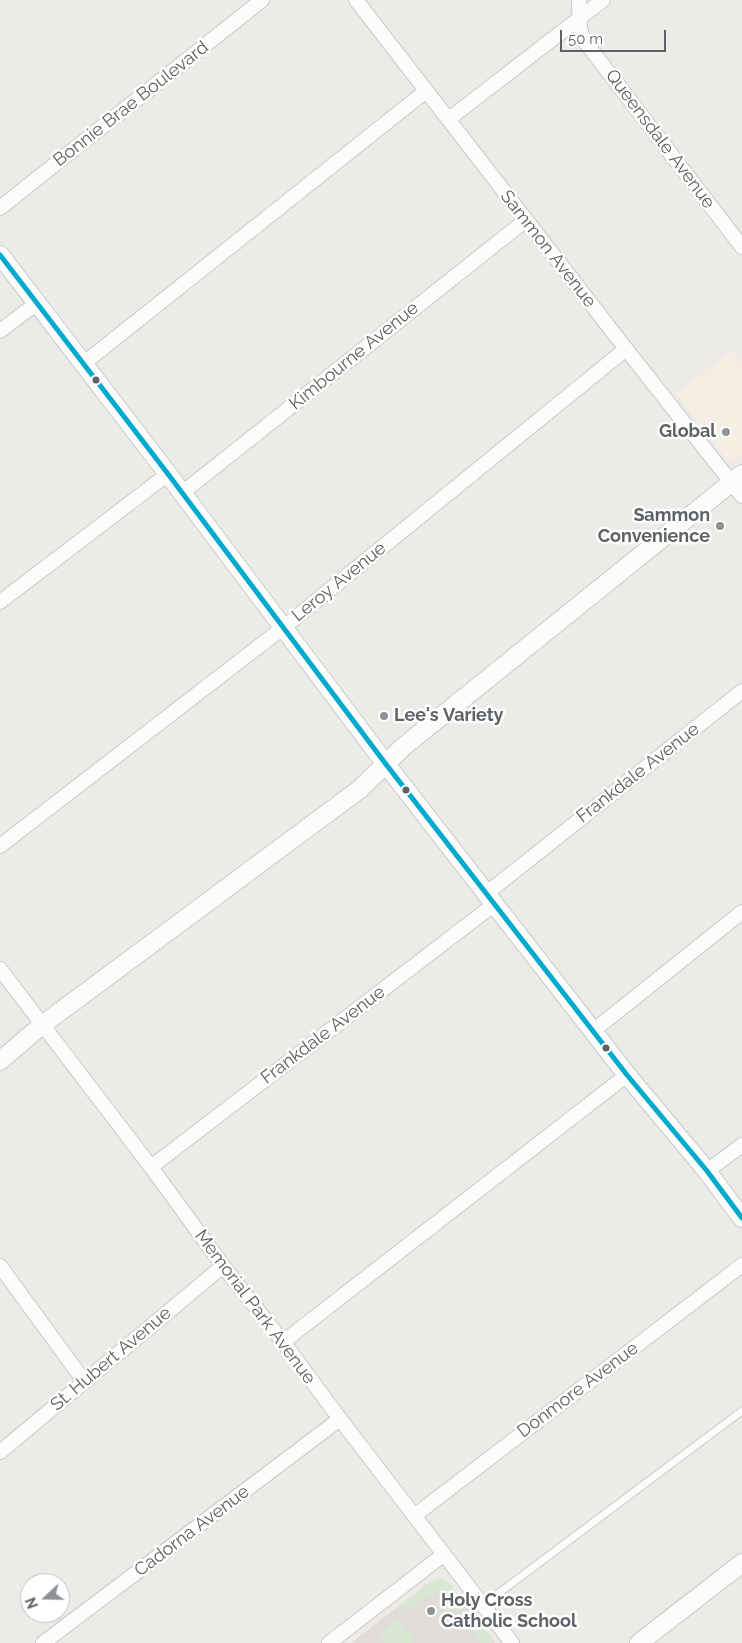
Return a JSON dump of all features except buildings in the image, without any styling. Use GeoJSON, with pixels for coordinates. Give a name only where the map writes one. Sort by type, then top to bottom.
{"type":"FeatureCollection","features":[{"type":"Feature","properties":{"kind":"street","name":"Bonnie Brae Boulevard"},"geometry":{"type":"LineString","coordinates":[[0,208],[262,0]]}},
{"type":"Feature","properties":{"kind":"street","name":"Sammon Avenue"},"geometry":{"type":"LineString","coordinates":[[356,0],[626,349],[739,484]]}},
{"type":"Feature","properties":{"kind":"street","name":"Queensdale Avenue"},"geometry":{"type":"LineString","coordinates":[[578,0],[583,39],[742,247]]}},
{"type":"Feature","properties":{"kind":"street"},"geometry":{"type":"LineString","coordinates":[[449,119],[604,0]]}},
{"type":"Feature","properties":{"kind":"street"},"geometry":{"type":"LineString","coordinates":[[84,364],[426,91]]}},
{"type":"Feature","properties":{"kind":"street","name":"Kimbourne Avenue"},"geometry":{"type":"LineString","coordinates":[[182,493],[526,220]]}},
{"type":"Feature","properties":{"kind":"street"},"geometry":{"type":"LineString","coordinates":[[0,255],[385,762],[627,1075],[707,1171],[742,1218]]}},
{"type":"Feature","properties":{"kind":"street"},"geometry":{"type":"LineString","coordinates":[[0,331],[37,304]]}},
{"type":"Feature","properties":{"kind":"street","name":"Leroy Avenue"},"geometry":{"type":"LineString","coordinates":[[0,846],[284,627],[626,349]]}},
{"type":"Feature","properties":{"kind":"street"},"geometry":{"type":"LineString","coordinates":[[0,602],[168,474]]}},
{"type":"Feature","properties":{"kind":"street"},"geometry":{"type":"LineString","coordinates":[[0,1060],[42,1025],[360,789],[376,774],[385,762],[739,484]]}},
{"type":"Feature","properties":{"kind":"street","name":"Frankdale Avenue"},"geometry":{"type":"LineString","coordinates":[[151,1167],[491,898],[742,691]]}},
{"type":"Feature","properties":{"kind":"street"},"geometry":{"type":"LineString","coordinates":[[593,1031],[742,912]]}},
{"type":"Feature","properties":{"kind":"street","name":"Memorial Park Avenue"},"geometry":{"type":"LineString","coordinates":[[0,969],[151,1167],[223,1266],[512,1643]]}},
{"type":"Feature","properties":{"kind":"street"},"geometry":{"type":"LineString","coordinates":[[283,1342],[627,1075]]}},
{"type":"Feature","properties":{"kind":"street"},"geometry":{"type":"LineString","coordinates":[[707,1171],[742,1145]]}},
{"type":"Feature","properties":{"kind":"street","name":"Donmore Avenue"},"geometry":{"type":"LineString","coordinates":[[414,1516],[742,1265]]}},
{"type":"Feature","properties":{"kind":"street"},"geometry":{"type":"LineString","coordinates":[[0,1266],[84,1381]]}},
{"type":"Feature","properties":{"kind":"street","name":"St. Hubert Avenue"},"geometry":{"type":"LineString","coordinates":[[0,1452],[223,1266]]}},
{"type":"Feature","properties":{"kind":"street","name":"Cadorna Avenue"},"geometry":{"type":"LineString","coordinates":[[43,1643],[340,1419]]}},
{"type":"Feature","properties":{"kind":"street"},"geometry":{"type":"LineString","coordinates":[[329,1643],[443,1555]]}},
{"type":"Feature","properties":{"kind":"street"},"geometry":{"type":"LineString","coordinates":[[640,1643],[742,1563]]}},
{"type":"Feature","properties":{"kind":"lane"},"geometry":{"type":"LineString","coordinates":[[483,1605],[742,1411]]}},
{"type":"Feature","properties":{"kind":"shaded area"},"geometry":{"type":"Polygon","coordinates":[[[732,351],[742,364],[742,455],[730,464],[676,394],[732,351]]]}},
{"type":"Feature","properties":{"kind":"shaded area","name":"Holy Cross Catholic School"},"geometry":{"type":"Polygon","coordinates":[[[441,1578],[449,1583],[495,1643],[351,1643],[431,1581],[441,1578]]]}},
{"type":"Feature","properties":{"kind":"green space"},"geometry":{"type":"Polygon","coordinates":[[[441,1578],[449,1583],[465,1604],[463,1610],[458,1613],[440,1590],[430,1599],[427,1596],[407,1611],[402,1604],[431,1581],[441,1578]]]}},
{"type":"Feature","properties":{"kind":"green space"},"geometry":{"type":"Polygon","coordinates":[[[475,1617],[492,1639],[490,1643],[481,1643],[464,1621],[475,1617]]]}},
{"type":"Feature","properties":{"kind":"green space"},"geometry":{"type":"Polygon","coordinates":[[[398,1618],[415,1641],[412,1643],[385,1643],[379,1633],[398,1618]]]}},
{"type":"Feature","properties":{"kind":"transit line"},"geometry":{"type":"LineString","coordinates":[[0,255],[168,474],[385,763],[627,1075],[707,1171],[742,1218]]}},
{"type":"Feature","properties":{"kind":"place","name":"Global"},"geometry":{"type":"Point","coordinates":[726,432]}},
{"type":"Feature","properties":{"kind":"place","name":"Sammon Convenience"},"geometry":{"type":"Point","coordinates":[720,526]}},
{"type":"Feature","properties":{"kind":"place","name":"Lee's Variety"},"geometry":{"type":"Point","coordinates":[384,716]}},
{"type":"Feature","properties":{"kind":"place","name":"Holy Cross Catholic School"},"geometry":{"type":"Point","coordinates":[431,1611]}}]}
